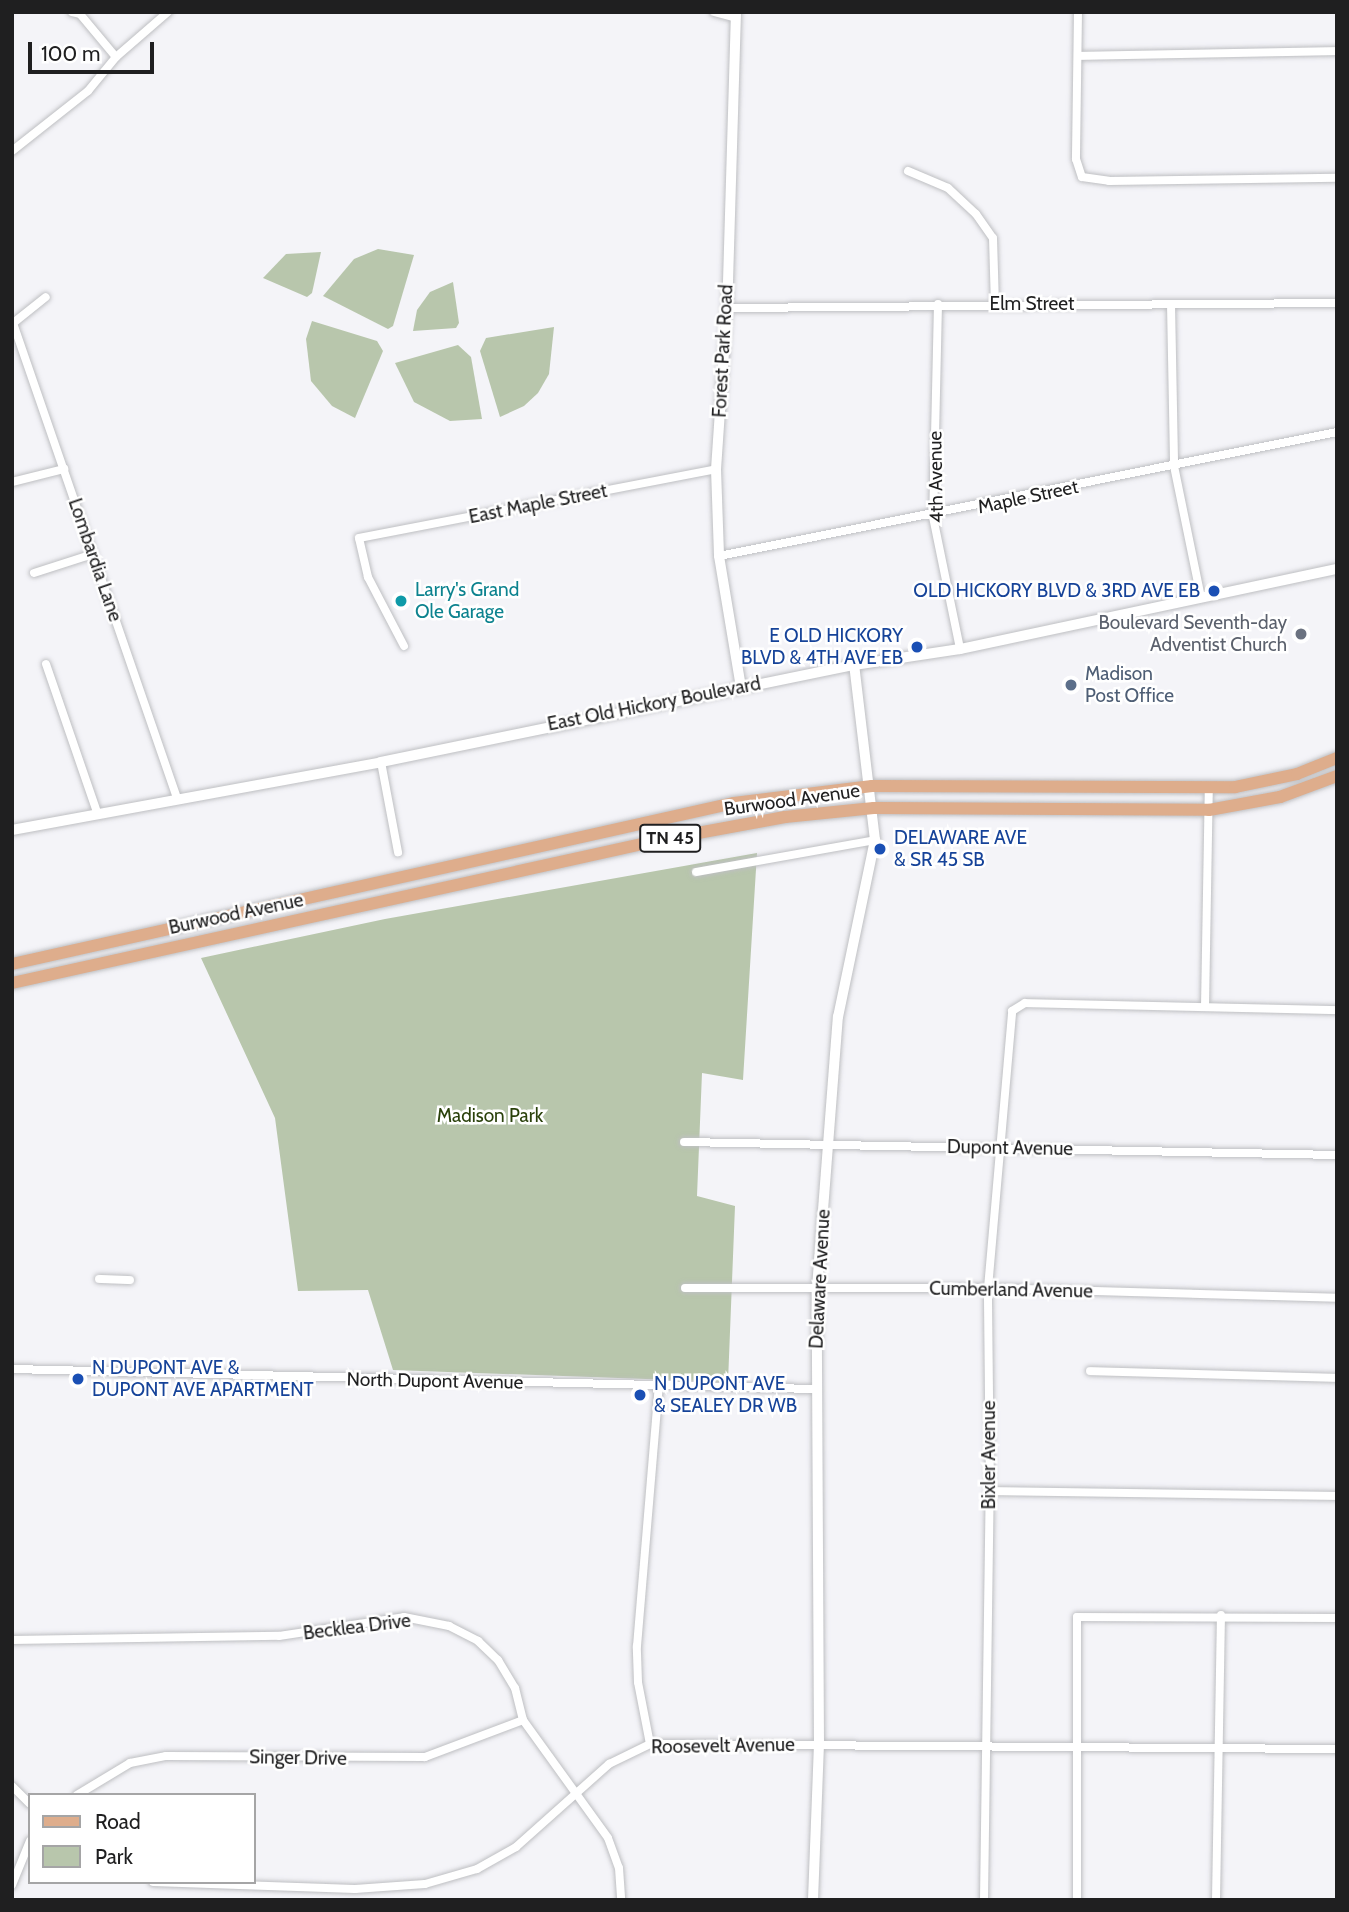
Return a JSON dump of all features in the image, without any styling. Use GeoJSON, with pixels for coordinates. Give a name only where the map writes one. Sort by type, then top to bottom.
{"type":"FeatureCollection","features":[{"type":"Feature","properties":{"kind":"main road","name":"Burwood Avenue"},"geometry":{"type":"LineString","coordinates":[[12,964],[734,803],[872,786],[1209,788],[1264,782],[1337,758]]}},
{"type":"Feature","properties":{"kind":"main road","name":"Burwood Avenue"},"geometry":{"type":"LineString","coordinates":[[12,984],[665,839],[785,817],[874,808],[1209,810],[1280,797],[1337,776]]}},
{"type":"Feature","properties":{"kind":"street"},"geometry":{"type":"LineString","coordinates":[[72,12],[80,14],[116,57]]}},
{"type":"Feature","properties":{"kind":"street"},"geometry":{"type":"LineString","coordinates":[[12,151],[88,91],[116,57],[168,12]]}},
{"type":"Feature","properties":{"kind":"street"},"geometry":{"type":"LineString","coordinates":[[714,12],[736,15]]}},
{"type":"Feature","properties":{"kind":"street"},"geometry":{"type":"LineString","coordinates":[[1078,12],[1076,159],[1083,177],[1108,181],[1337,178]]}},
{"type":"Feature","properties":{"kind":"street","name":"Forest Park Road"},"geometry":{"type":"LineString","coordinates":[[736,15],[727,308],[716,469],[719,556],[741,687]]}},
{"type":"Feature","properties":{"kind":"street"},"geometry":{"type":"LineString","coordinates":[[1078,56],[1337,51]]}},
{"type":"Feature","properties":{"kind":"street"},"geometry":{"type":"LineString","coordinates":[[908,171],[948,188],[976,214],[993,238],[995,304]]}},
{"type":"Feature","properties":{"kind":"street"},"geometry":{"type":"LineString","coordinates":[[12,324],[46,297]]}},
{"type":"Feature","properties":{"kind":"street","name":"Elm Street"},"geometry":{"type":"LineString","coordinates":[[727,308],[938,304],[1337,303]]}},
{"type":"Feature","properties":{"kind":"street","name":"4th Avenue"},"geometry":{"type":"LineString","coordinates":[[938,304],[933,517],[960,649]]}},
{"type":"Feature","properties":{"kind":"street"},"geometry":{"type":"LineString","coordinates":[[1171,304],[1174,466],[1201,597]]}},
{"type":"Feature","properties":{"kind":"street","name":"Lombardia Lane"},"geometry":{"type":"LineString","coordinates":[[12,324],[177,797]]}},
{"type":"Feature","properties":{"kind":"street","name":"Maple Street"},"geometry":{"type":"LineString","coordinates":[[719,556],[933,517],[1337,432]]}},
{"type":"Feature","properties":{"kind":"street"},"geometry":{"type":"LineString","coordinates":[[12,482],[64,469]]}},
{"type":"Feature","properties":{"kind":"street","name":"East Maple Street"},"geometry":{"type":"LineString","coordinates":[[404,646],[368,577],[359,538],[716,469]]}},
{"type":"Feature","properties":{"kind":"street"},"geometry":{"type":"LineString","coordinates":[[34,573],[93,554]]}},
{"type":"Feature","properties":{"kind":"street","name":"East Old Hickory Boulevard"},"geometry":{"type":"LineString","coordinates":[[12,830],[177,797],[381,762],[854,665],[960,649],[1337,569]]}},
{"type":"Feature","properties":{"kind":"street"},"geometry":{"type":"LineString","coordinates":[[46,664],[97,812]]}},
{"type":"Feature","properties":{"kind":"street","name":"Delaware Avenue"},"geometry":{"type":"LineString","coordinates":[[813,1900],[819,1745],[815,1389],[817,1288],[838,1017],[875,840],[872,786],[854,665]]}},
{"type":"Feature","properties":{"kind":"street"},"geometry":{"type":"LineString","coordinates":[[381,762],[398,852]]}},
{"type":"Feature","properties":{"kind":"street"},"geometry":{"type":"LineString","coordinates":[[1209,788],[1205,1007],[1337,1010]]}},
{"type":"Feature","properties":{"kind":"street"},"geometry":{"type":"LineString","coordinates":[[696,872],[875,840]]}},
{"type":"Feature","properties":{"kind":"street","name":"Bixler Avenue"},"geometry":{"type":"LineString","coordinates":[[984,1900],[990,1491],[988,1288],[1012,1010],[1025,1003],[1205,1007]]}},
{"type":"Feature","properties":{"kind":"street","name":"Dupont Avenue"},"geometry":{"type":"LineString","coordinates":[[684,1142],[1337,1154]]}},
{"type":"Feature","properties":{"kind":"street"},"geometry":{"type":"LineString","coordinates":[[99,1279],[130,1280]]}},
{"type":"Feature","properties":{"kind":"street","name":"Cumberland Avenue"},"geometry":{"type":"LineString","coordinates":[[685,1287],[988,1288],[1337,1298]]}},
{"type":"Feature","properties":{"kind":"street","name":"North Dupont Avenue"},"geometry":{"type":"LineString","coordinates":[[12,1369],[116,1367],[815,1389]]}},
{"type":"Feature","properties":{"kind":"street"},"geometry":{"type":"LineString","coordinates":[[1090,1371],[1337,1378]]}},
{"type":"Feature","properties":{"kind":"street"},"geometry":{"type":"LineString","coordinates":[[650,1744],[637,1668],[659,1385]]}},
{"type":"Feature","properties":{"kind":"street"},"geometry":{"type":"LineString","coordinates":[[990,1491],[1337,1496]]}},
{"type":"Feature","properties":{"kind":"street"},"geometry":{"type":"LineString","coordinates":[[1216,1900],[1221,1615]]}},
{"type":"Feature","properties":{"kind":"street"},"geometry":{"type":"LineString","coordinates":[[1077,1900],[1077,1617],[1221,1615],[1337,1618]]}},
{"type":"Feature","properties":{"kind":"street","name":"Becklea Drive"},"geometry":{"type":"LineString","coordinates":[[12,1640],[279,1636],[404,1617],[425,1620],[478,1641],[498,1660],[515,1688],[523,1720],[548,1761],[608,1838],[619,1868],[621,1900]]}},
{"type":"Feature","properties":{"kind":"street","name":"Singer Drive"},"geometry":{"type":"LineString","coordinates":[[80,1793],[130,1763],[166,1756],[425,1757],[523,1720]]}},
{"type":"Feature","properties":{"kind":"street","name":"Roosevelt Avenue"},"geometry":{"type":"LineString","coordinates":[[211,1884],[355,1889],[425,1884],[477,1869],[516,1847],[577,1795],[609,1763],[650,1744],[1337,1749]]}},
{"type":"Feature","properties":{"kind":"street"},"geometry":{"type":"LineString","coordinates":[[12,1786],[28,1802]]}},
{"type":"Feature","properties":{"kind":"street"},"geometry":{"type":"LineString","coordinates":[[12,1885],[28,1846]]}},
{"type":"Feature","properties":{"kind":"green space"},"geometry":{"type":"Polygon","coordinates":[[[378,249],[414,255],[393,326],[388,329],[323,296],[354,259],[378,249]]]}},
{"type":"Feature","properties":{"kind":"green space"},"geometry":{"type":"Polygon","coordinates":[[[321,252],[312,293],[307,297],[263,278],[286,254],[321,252]]]}},
{"type":"Feature","properties":{"kind":"green space"},"geometry":{"type":"Polygon","coordinates":[[[453,282],[459,323],[456,328],[413,331],[417,310],[430,292],[453,282]]]}},
{"type":"Feature","properties":{"kind":"green space"},"geometry":{"type":"Polygon","coordinates":[[[312,321],[377,341],[383,351],[355,418],[332,406],[311,381],[306,339],[312,321]]]}},
{"type":"Feature","properties":{"kind":"green space"},"geometry":{"type":"Polygon","coordinates":[[[554,327],[549,374],[538,393],[524,406],[500,417],[480,351],[486,338],[554,327]]]}},
{"type":"Feature","properties":{"kind":"green space"},"geometry":{"type":"Polygon","coordinates":[[[458,345],[471,357],[482,419],[450,421],[414,402],[395,363],[458,345]]]}},
{"type":"Feature","properties":{"kind":"green space","name":"Madison Park"},"geometry":{"type":"Polygon","coordinates":[[[757,853],[743,1080],[702,1073],[697,1196],[735,1206],[728,1382],[393,1370],[368,1290],[298,1291],[275,1118],[201,958],[385,919],[757,853]]]}},
{"type":"Feature","properties":{"kind":"place","name":"OLD HICKORY BLVD & 3RD AVE EB"},"geometry":{"type":"Point","coordinates":[1214,591]}},
{"type":"Feature","properties":{"kind":"place","name":"Larry's Grand Ole Garage"},"geometry":{"type":"Point","coordinates":[401,601]}},
{"type":"Feature","properties":{"kind":"place","name":"Boulevard Seventh-day Adventist Church"},"geometry":{"type":"Point","coordinates":[1301,634]}},
{"type":"Feature","properties":{"kind":"place","name":"E OLD HICKORY BLVD & 4TH AVE EB"},"geometry":{"type":"Point","coordinates":[917,647]}},
{"type":"Feature","properties":{"kind":"place","name":"Madison Post Office"},"geometry":{"type":"Point","coordinates":[1071,685]}},
{"type":"Feature","properties":{"kind":"place","name":"DELAWARE AVE & SR 45 SB"},"geometry":{"type":"Point","coordinates":[880,849]}},
{"type":"Feature","properties":{"kind":"place","name":"N DUPONT AVE & DUPONT AVE APARTMENT"},"geometry":{"type":"Point","coordinates":[78,1379]}},
{"type":"Feature","properties":{"kind":"place","name":"N DUPONT AVE & SEALEY DR WB"},"geometry":{"type":"Point","coordinates":[640,1395]}}]}
